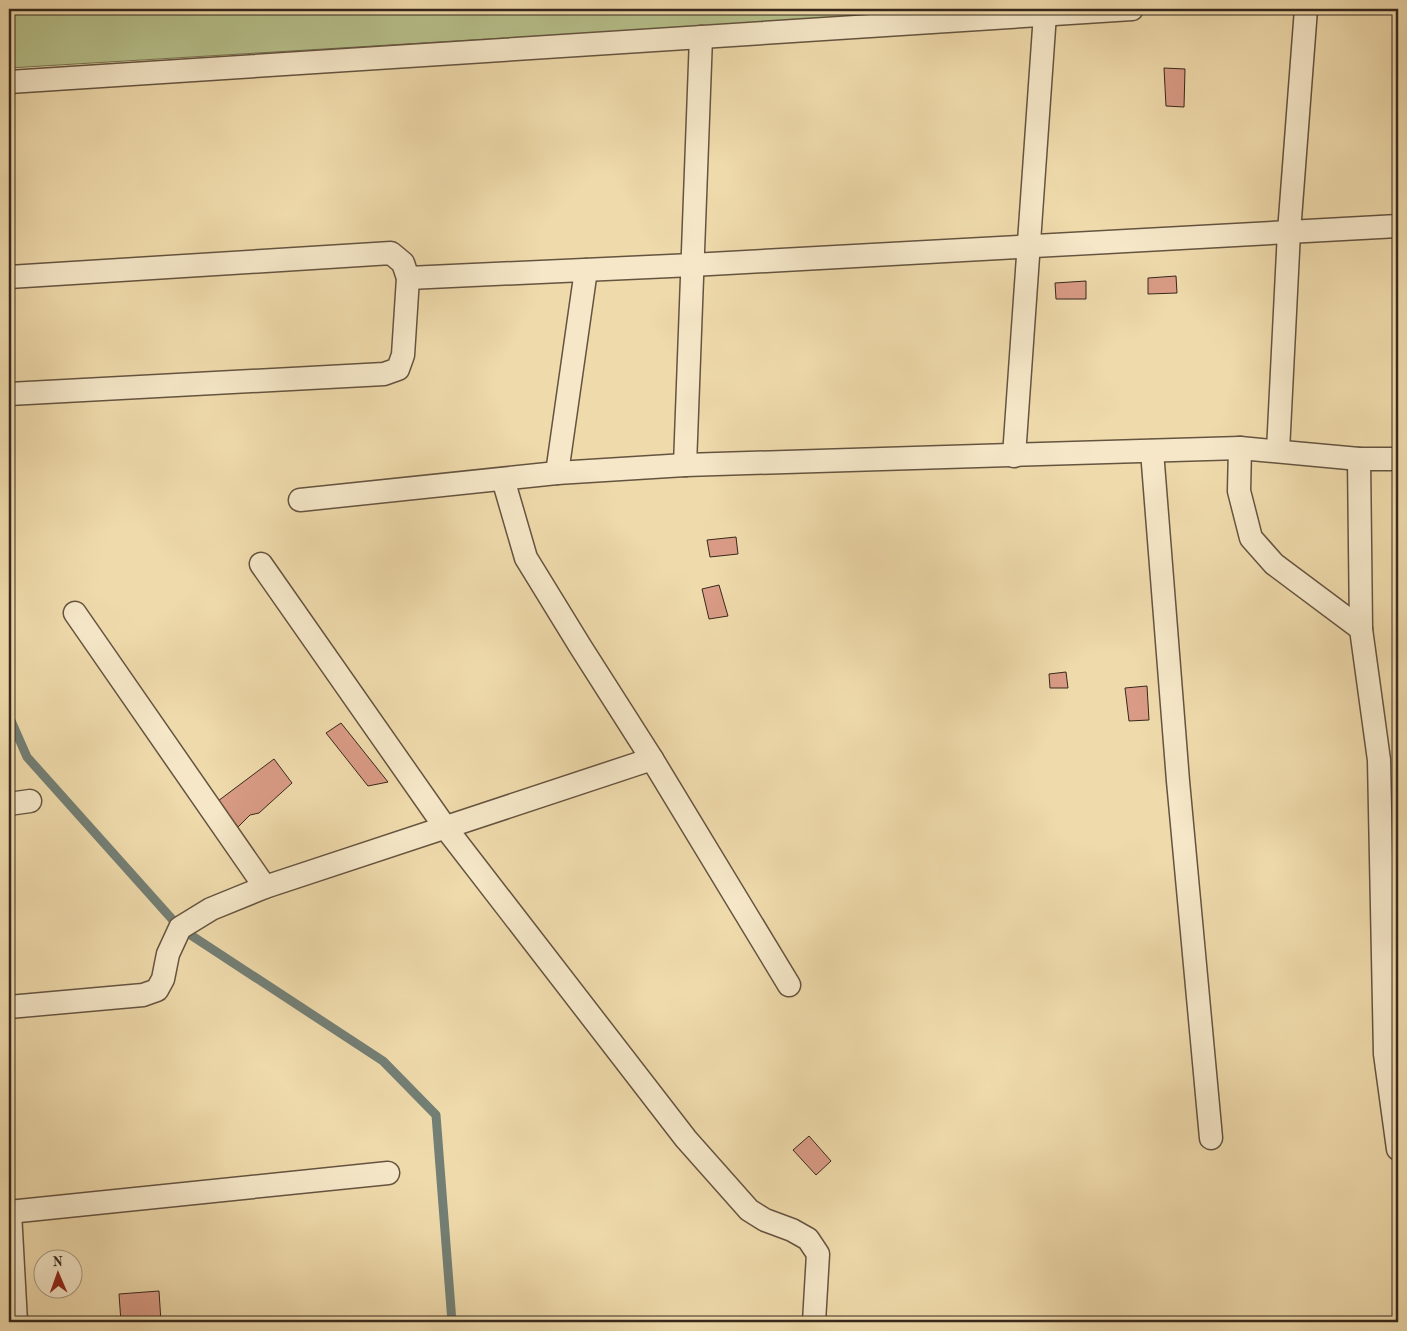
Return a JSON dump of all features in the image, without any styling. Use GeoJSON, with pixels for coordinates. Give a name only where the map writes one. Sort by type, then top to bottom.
{"type":"FeatureCollection","features":[{"type":"Feature","properties":{"kind":"street"},"geometry":{"type":"LineString","coordinates":[[9,82],[1132,9]]}},
{"type":"Feature","properties":{"kind":"street"},"geometry":{"type":"LineString","coordinates":[[1278,451],[1289,232],[1306,9]]}},
{"type":"Feature","properties":{"kind":"street"},"geometry":{"type":"LineString","coordinates":[[1014,456],[1045,14]]}},
{"type":"Feature","properties":{"kind":"street"},"geometry":{"type":"LineString","coordinates":[[685,465],[701,37]]}},
{"type":"Feature","properties":{"kind":"street"},"geometry":{"type":"LineString","coordinates":[[408,278],[692,265],[1398,226]]}},
{"type":"Feature","properties":{"kind":"street"},"geometry":{"type":"LineString","coordinates":[[9,277],[391,253],[403,263],[408,278],[403,355],[398,369],[384,374],[9,394]]}},
{"type":"Feature","properties":{"kind":"street"},"geometry":{"type":"LineString","coordinates":[[557,473],[586,270]]}},
{"type":"Feature","properties":{"kind":"street"},"geometry":{"type":"LineString","coordinates":[[1240,448],[1239,491],[1251,538],[1274,564],[1361,629]]}},
{"type":"Feature","properties":{"kind":"street"},"geometry":{"type":"LineString","coordinates":[[300,500],[557,473],[685,465],[1240,448],[1359,459],[1398,459]]}},
{"type":"Feature","properties":{"kind":"street"},"geometry":{"type":"LineString","coordinates":[[1152,451],[1178,781],[1211,1138]]}},
{"type":"Feature","properties":{"kind":"street"},"geometry":{"type":"LineString","coordinates":[[1359,459],[1361,629],[1379,760],[1393,917],[1384,1054],[1398,1149]]}},
{"type":"Feature","properties":{"kind":"street"},"geometry":{"type":"LineString","coordinates":[[503,479],[526,558],[652,759],[788,985]]}},
{"type":"Feature","properties":{"kind":"street"},"geometry":{"type":"LineString","coordinates":[[260,564],[444,827],[686,1139],[749,1210],[765,1220],[792,1230],[808,1240],[818,1254],[814,1322]]}},
{"type":"Feature","properties":{"kind":"street"},"geometry":{"type":"LineString","coordinates":[[75,613],[265,887]]}},
{"type":"Feature","properties":{"kind":"street"},"geometry":{"type":"LineString","coordinates":[[9,1007],[143,995],[156,990],[163,979],[168,954],[180,928],[211,909],[265,887],[652,759]]}},
{"type":"Feature","properties":{"kind":"street"},"geometry":{"type":"LineString","coordinates":[[16,1322],[9,1212],[388,1173]]}},
{"type":"Feature","properties":{"kind":"green space"},"geometry":{"type":"Polygon","coordinates":[[[9,9],[986,9],[9,68],[9,9]]]}},
{"type":"Feature","properties":{"kind":"building"},"geometry":{"type":"Polygon","coordinates":[[[1164,68],[1185,69],[1184,107],[1166,106],[1164,68]]]}},
{"type":"Feature","properties":{"kind":"building"},"geometry":{"type":"Polygon","coordinates":[[[1176,276],[1177,293],[1148,294],[1148,278],[1176,276]]]}},
{"type":"Feature","properties":{"kind":"building"},"geometry":{"type":"Polygon","coordinates":[[[1086,281],[1086,299],[1056,299],[1055,283],[1086,281]]]}},
{"type":"Feature","properties":{"kind":"building"},"geometry":{"type":"Polygon","coordinates":[[[736,537],[738,554],[710,557],[707,540],[736,537]]]}},
{"type":"Feature","properties":{"kind":"building"},"geometry":{"type":"Polygon","coordinates":[[[719,585],[728,616],[709,619],[702,589],[719,585]]]}},
{"type":"Feature","properties":{"kind":"building"},"geometry":{"type":"Polygon","coordinates":[[[1066,672],[1068,688],[1050,688],[1049,674],[1066,672]]]}},
{"type":"Feature","properties":{"kind":"building"},"geometry":{"type":"Polygon","coordinates":[[[1147,686],[1149,720],[1129,721],[1125,688],[1147,686]]]}},
{"type":"Feature","properties":{"kind":"building"},"geometry":{"type":"Polygon","coordinates":[[[341,723],[388,782],[368,786],[326,733],[341,723]]]}},
{"type":"Feature","properties":{"kind":"building"},"geometry":{"type":"Polygon","coordinates":[[[274,759],[292,783],[259,813],[250,815],[238,827],[218,801],[274,759]]]}},
{"type":"Feature","properties":{"kind":"building"},"geometry":{"type":"Polygon","coordinates":[[[809,1136],[831,1161],[816,1175],[793,1150],[809,1136]]]}},
{"type":"Feature","properties":{"kind":"building"},"geometry":{"type":"Polygon","coordinates":[[[159,1291],[161,1322],[121,1322],[119,1294],[159,1291]]]}},
{"type":"Feature","properties":{"kind":"waterway"},"geometry":{"type":"LineString","coordinates":[[9,716],[27,757],[180,928],[383,1061],[436,1115],[452,1322]]}}]}
